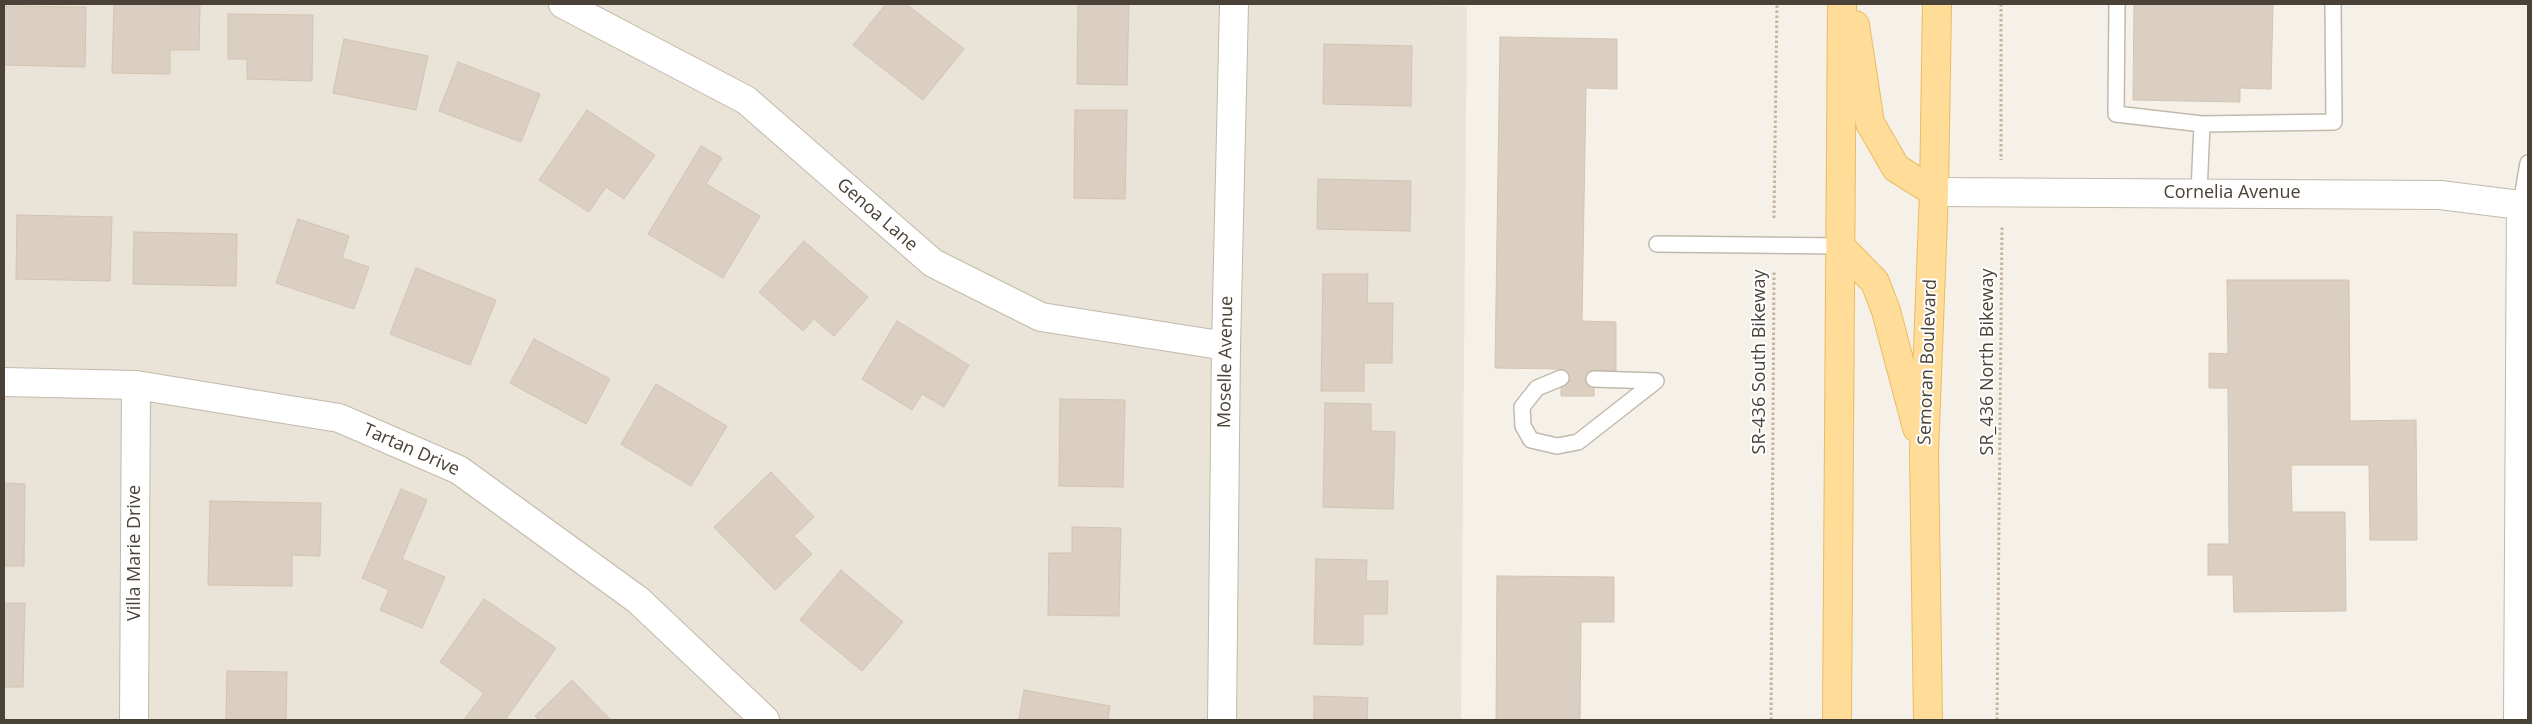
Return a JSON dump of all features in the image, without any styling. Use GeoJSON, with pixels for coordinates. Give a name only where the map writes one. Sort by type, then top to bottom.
{"type":"FeatureCollection","features":[{"type":"Feature","properties":{"kind":"main road"},"geometry":{"type":"LineString","coordinates":[[1838,720],[1842,4]]}},
{"type":"Feature","properties":{"kind":"main road"},"geometry":{"type":"LineString","coordinates":[[1851,4],[1870,124],[1896,168],[1934,192]]}},
{"type":"Feature","properties":{"kind":"main road","name":"Semoran Boulevard"},"geometry":{"type":"LineString","coordinates":[[1928,720],[1924,453],[1934,192],[1937,4]]}},
{"type":"Feature","properties":{"kind":"main road"},"geometry":{"type":"LineString","coordinates":[[1840,246],[1875,282],[1886,311],[1924,453]]}},
{"type":"Feature","properties":{"kind":"street","name":"Genoa Lane"},"geometry":{"type":"LineString","coordinates":[[563,4],[746,100],[933,263],[1041,317],[1226,346]]}},
{"type":"Feature","properties":{"kind":"street","name":"Moselle Avenue"},"geometry":{"type":"LineString","coordinates":[[1222,720],[1226,346],[1234,4]]}},
{"type":"Feature","properties":{"kind":"street","name":"Cornelia Avenue"},"geometry":{"type":"LineString","coordinates":[[1934,192],[2440,194],[2525,205]]}},
{"type":"Feature","properties":{"kind":"street"},"geometry":{"type":"LineString","coordinates":[[2518,720],[2525,205]]}},
{"type":"Feature","properties":{"kind":"street","name":"Tartan Drive"},"geometry":{"type":"LineString","coordinates":[[4,382],[136,385],[339,418],[459,470],[638,600],[765,720]]}},
{"type":"Feature","properties":{"kind":"street","name":"Villa Marie Drive"},"geometry":{"type":"LineString","coordinates":[[134,720],[136,385]]}},
{"type":"Feature","properties":{"kind":"lane"},"geometry":{"type":"LineString","coordinates":[[2117,4],[2116,114],[2202,124],[2334,122],[2333,4]]}},
{"type":"Feature","properties":{"kind":"lane"},"geometry":{"type":"LineString","coordinates":[[2199,193],[2202,124]]}},
{"type":"Feature","properties":{"kind":"lane"},"geometry":{"type":"LineString","coordinates":[[2525,205],[2528,163]]}},
{"type":"Feature","properties":{"kind":"lane"},"geometry":{"type":"LineString","coordinates":[[1657,244],[1840,246]]}},
{"type":"Feature","properties":{"kind":"lane"},"geometry":{"type":"LineString","coordinates":[[1561,378],[1537,388],[1522,407],[1522,426],[1531,440],[1557,446],[1578,442],[1656,381],[1594,379]]}},
{"type":"Feature","properties":{"kind":"path","name":"SR-436 South Bikeway"},"geometry":{"type":"LineString","coordinates":[[1771,720],[1777,4]]}},
{"type":"Feature","properties":{"kind":"path","name":"SR_436 North Bikeway"},"geometry":{"type":"LineString","coordinates":[[1997,720],[2003,289],[2001,4]]}},
{"type":"Feature","properties":{"kind":"shaded area"},"geometry":{"type":"Polygon","coordinates":[[[4,4],[1363,4],[1467,6],[1461,720],[4,720],[4,4]]]}},
{"type":"Feature","properties":{"kind":"building"},"geometry":{"type":"Polygon","coordinates":[[[114,4],[200,5],[199,50],[170,50],[170,74],[112,73],[114,4]]]}},
{"type":"Feature","properties":{"kind":"building"},"geometry":{"type":"Polygon","coordinates":[[[886,4],[906,4],[964,49],[923,100],[853,45],[886,4]]]}},
{"type":"Feature","properties":{"kind":"building"},"geometry":{"type":"Polygon","coordinates":[[[1078,4],[1129,4],[1127,85],[1077,84],[1078,4]]]}},
{"type":"Feature","properties":{"kind":"building"},"geometry":{"type":"Polygon","coordinates":[[[2134,4],[2273,4],[2271,89],[2240,88],[2240,102],[2133,100],[2134,4]]]}},
{"type":"Feature","properties":{"kind":"building"},"geometry":{"type":"Polygon","coordinates":[[[4,6],[86,7],[85,67],[4,65],[4,6]]]}},
{"type":"Feature","properties":{"kind":"building"},"geometry":{"type":"Polygon","coordinates":[[[228,14],[313,15],[312,81],[247,79],[247,59],[228,59],[228,14]]]}},
{"type":"Feature","properties":{"kind":"building"},"geometry":{"type":"Polygon","coordinates":[[[1500,37],[1617,39],[1617,89],[1586,88],[1582,321],[1616,322],[1616,371],[1594,370],[1594,396],[1561,396],[1561,369],[1495,368],[1500,37]]]}},
{"type":"Feature","properties":{"kind":"building"},"geometry":{"type":"Polygon","coordinates":[[[344,39],[428,56],[416,110],[333,93],[344,39]]]}},
{"type":"Feature","properties":{"kind":"building"},"geometry":{"type":"Polygon","coordinates":[[[1324,44],[1412,46],[1411,106],[1323,104],[1324,44]]]}},
{"type":"Feature","properties":{"kind":"building"},"geometry":{"type":"Polygon","coordinates":[[[458,62],[540,94],[521,142],[439,111],[458,62]]]}},
{"type":"Feature","properties":{"kind":"building"},"geometry":{"type":"Polygon","coordinates":[[[587,110],[655,155],[624,199],[606,187],[589,212],[539,180],[587,110]]]}},
{"type":"Feature","properties":{"kind":"building"},"geometry":{"type":"Polygon","coordinates":[[[1075,110],[1127,110],[1125,199],[1074,198],[1075,110]]]}},
{"type":"Feature","properties":{"kind":"building"},"geometry":{"type":"Polygon","coordinates":[[[701,146],[722,158],[706,184],[760,216],[723,278],[648,234],[701,146]]]}},
{"type":"Feature","properties":{"kind":"building"},"geometry":{"type":"Polygon","coordinates":[[[1318,179],[1411,181],[1410,231],[1317,229],[1318,179]]]}},
{"type":"Feature","properties":{"kind":"building"},"geometry":{"type":"Polygon","coordinates":[[[17,215],[112,217],[110,281],[16,279],[17,215]]]}},
{"type":"Feature","properties":{"kind":"building"},"geometry":{"type":"Polygon","coordinates":[[[298,219],[349,236],[342,258],[369,267],[354,309],[276,283],[298,219]]]}},
{"type":"Feature","properties":{"kind":"building"},"geometry":{"type":"Polygon","coordinates":[[[134,232],[237,234],[236,286],[133,284],[134,232]]]}},
{"type":"Feature","properties":{"kind":"building"},"geometry":{"type":"Polygon","coordinates":[[[804,241],[868,297],[834,336],[814,319],[803,331],[759,292],[804,241]]]}},
{"type":"Feature","properties":{"kind":"building"},"geometry":{"type":"Polygon","coordinates":[[[416,268],[496,300],[470,365],[390,334],[416,268]]]}},
{"type":"Feature","properties":{"kind":"building"},"geometry":{"type":"Polygon","coordinates":[[[1323,274],[1368,274],[1367,303],[1393,303],[1392,363],[1364,363],[1364,391],[1321,391],[1323,274]]]}},
{"type":"Feature","properties":{"kind":"building"},"geometry":{"type":"Polygon","coordinates":[[[2227,280],[2349,280],[2350,421],[2416,420],[2417,540],[2370,540],[2369,465],[2291,465],[2292,512],[2345,512],[2346,611],[2234,612],[2233,575],[2208,575],[2208,544],[2229,544],[2228,388],[2209,388],[2209,353],[2228,354],[2227,280]]]}},
{"type":"Feature","properties":{"kind":"building"},"geometry":{"type":"Polygon","coordinates":[[[897,321],[969,365],[944,407],[922,394],[912,410],[862,379],[897,321]]]}},
{"type":"Feature","properties":{"kind":"building"},"geometry":{"type":"Polygon","coordinates":[[[534,339],[610,379],[586,424],[510,383],[534,339]]]}},
{"type":"Feature","properties":{"kind":"building"},"geometry":{"type":"Polygon","coordinates":[[[656,384],[727,426],[691,486],[621,444],[656,384]]]}},
{"type":"Feature","properties":{"kind":"building"},"geometry":{"type":"Polygon","coordinates":[[[1060,399],[1125,400],[1123,487],[1059,486],[1060,399]]]}},
{"type":"Feature","properties":{"kind":"building"},"geometry":{"type":"Polygon","coordinates":[[[1325,403],[1371,404],[1371,431],[1395,432],[1393,509],[1323,507],[1325,403]]]}},
{"type":"Feature","properties":{"kind":"building"},"geometry":{"type":"Polygon","coordinates":[[[771,472],[814,517],[794,536],[812,554],[775,590],[714,527],[771,472]]]}},
{"type":"Feature","properties":{"kind":"building"},"geometry":{"type":"Polygon","coordinates":[[[4,483],[25,484],[24,566],[4,566],[4,483]]]}},
{"type":"Feature","properties":{"kind":"building"},"geometry":{"type":"Polygon","coordinates":[[[401,489],[427,500],[402,559],[445,577],[422,628],[380,610],[389,590],[362,578],[401,489]]]}},
{"type":"Feature","properties":{"kind":"building"},"geometry":{"type":"Polygon","coordinates":[[[210,501],[321,503],[320,556],[292,555],[292,586],[208,585],[210,501]]]}},
{"type":"Feature","properties":{"kind":"building"},"geometry":{"type":"Polygon","coordinates":[[[1072,527],[1121,528],[1119,616],[1048,615],[1049,553],[1072,553],[1072,527]]]}},
{"type":"Feature","properties":{"kind":"building"},"geometry":{"type":"Polygon","coordinates":[[[1316,559],[1367,560],[1366,581],[1388,581],[1387,614],[1363,614],[1363,645],[1314,644],[1316,559]]]}},
{"type":"Feature","properties":{"kind":"building"},"geometry":{"type":"Polygon","coordinates":[[[841,570],[903,622],[862,671],[800,620],[841,570]]]}},
{"type":"Feature","properties":{"kind":"building"},"geometry":{"type":"Polygon","coordinates":[[[1497,576],[1614,577],[1614,622],[1581,622],[1580,720],[1496,720],[1497,576]]]}},
{"type":"Feature","properties":{"kind":"building"},"geometry":{"type":"Polygon","coordinates":[[[484,599],[556,648],[505,720],[464,720],[484,693],[440,662],[484,599]]]}},
{"type":"Feature","properties":{"kind":"building"},"geometry":{"type":"Polygon","coordinates":[[[4,603],[25,603],[23,687],[4,687],[4,603]]]}},
{"type":"Feature","properties":{"kind":"building"},"geometry":{"type":"Polygon","coordinates":[[[227,671],[287,672],[286,720],[226,720],[227,671]]]}},
{"type":"Feature","properties":{"kind":"building"},"geometry":{"type":"Polygon","coordinates":[[[572,680],[611,720],[539,720],[535,716],[572,680]]]}},
{"type":"Feature","properties":{"kind":"building"},"geometry":{"type":"Polygon","coordinates":[[[1024,690],[1110,706],[1108,720],[1019,720],[1024,690]]]}},
{"type":"Feature","properties":{"kind":"building"},"geometry":{"type":"Polygon","coordinates":[[[1314,696],[1368,698],[1367,720],[1314,720],[1314,696]]]}}]}
